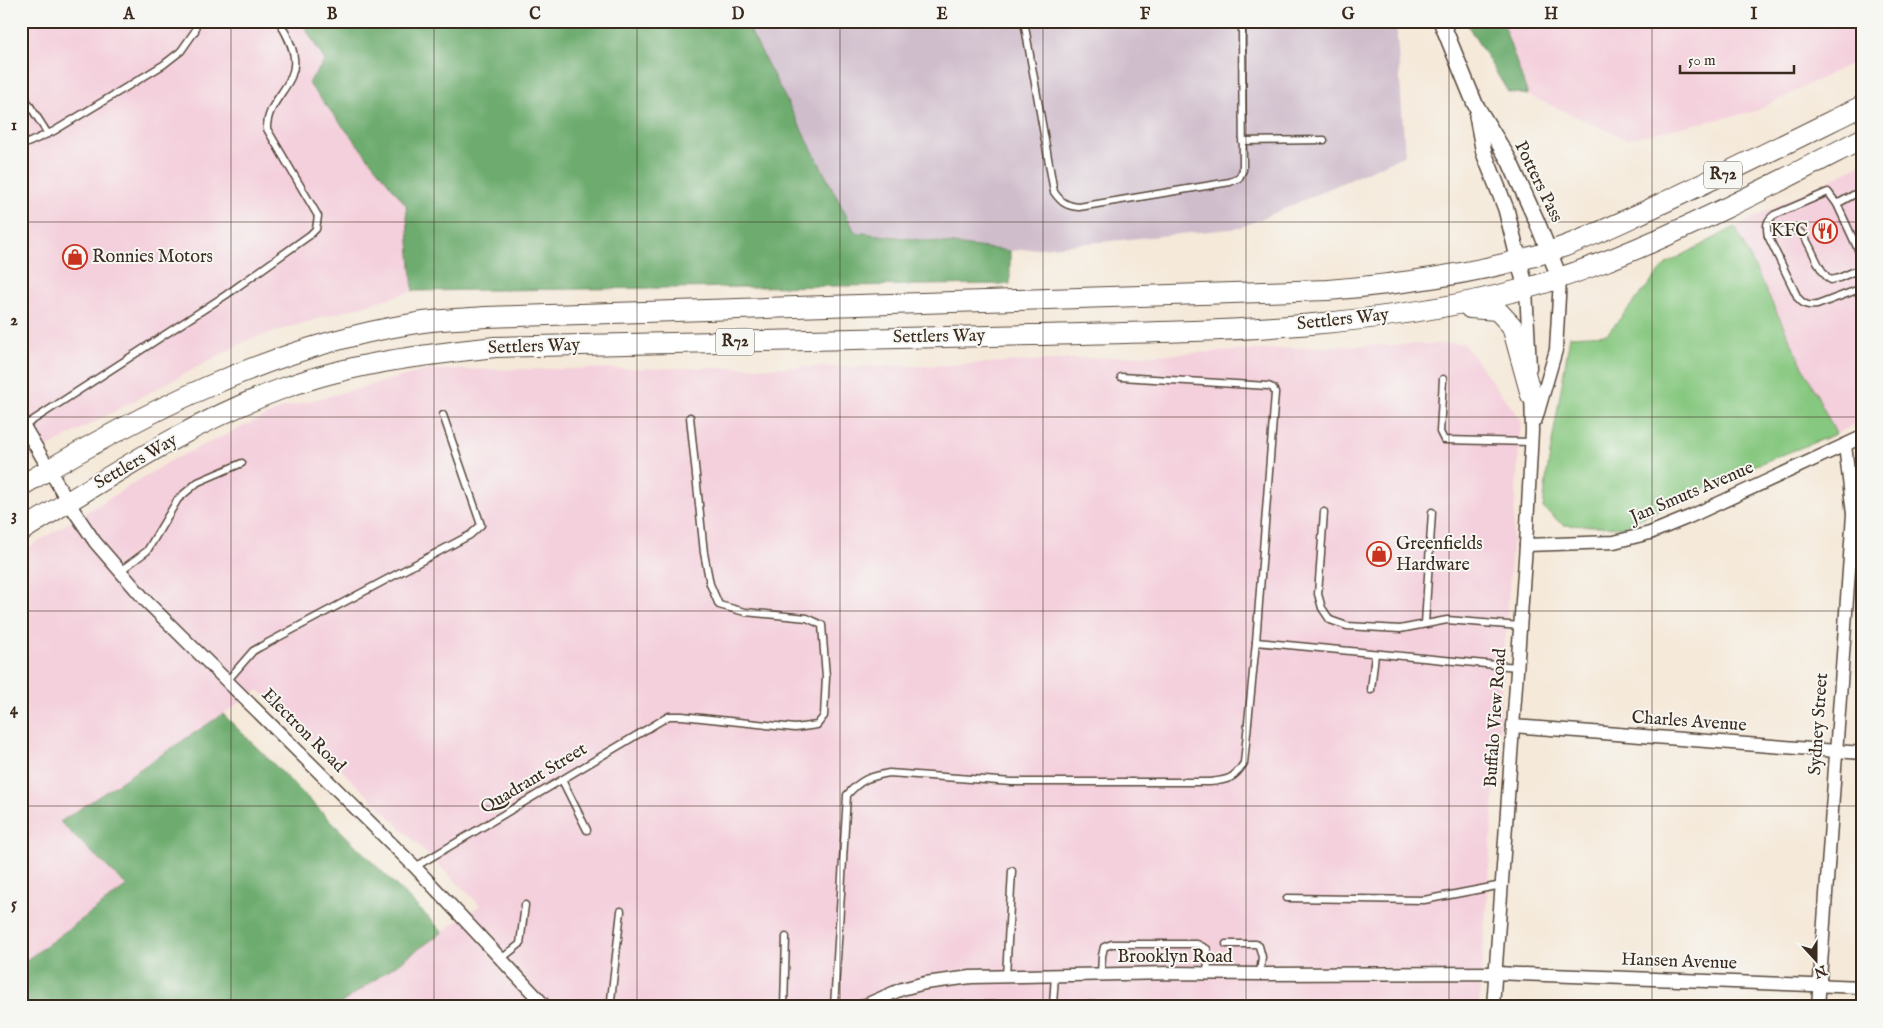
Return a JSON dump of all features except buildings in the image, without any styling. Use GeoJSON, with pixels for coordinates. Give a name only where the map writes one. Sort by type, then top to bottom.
{"type":"FeatureCollection","features":[{"type":"Feature","properties":{"kind":"main road","name":"Settlers Way"},"geometry":{"type":"LineString","coordinates":[[21,486],[206,386],[272,359],[344,338],[412,323],[486,317],[1328,290],[1386,286],[1472,271],[1550,252],[1704,184],[1862,106]]}},
{"type":"Feature","properties":{"kind":"main road","name":"Settlers Way"},"geometry":{"type":"LineString","coordinates":[[21,530],[162,445],[226,413],[284,388],[353,367],[417,355],[495,348],[1214,331],[1334,323],[1389,316],[1526,289],[1560,279],[1654,242],[1718,213],[1862,140]]}},
{"type":"Feature","properties":{"kind":"main road"},"geometry":{"type":"LineString","coordinates":[[1389,316],[1476,308],[1497,310],[1512,326],[1531,395]]}},
{"type":"Feature","properties":{"kind":"street","name":"Potters Pass"},"geometry":{"type":"LineString","coordinates":[[1441,21],[1475,104],[1509,160],[1560,279]]}},
{"type":"Feature","properties":{"kind":"street","name":"Potters Pass"},"geometry":{"type":"LineString","coordinates":[[1475,104],[1484,153],[1506,209],[1526,289]]}},
{"type":"Feature","properties":{"kind":"street","name":"Buffalo View Road"},"geometry":{"type":"LineString","coordinates":[[1532,437],[1556,350],[1560,279]]}},
{"type":"Feature","properties":{"kind":"street","name":"Buffalo View Road"},"geometry":{"type":"LineString","coordinates":[[1493,1007],[1532,437],[1526,289]]}},
{"type":"Feature","properties":{"kind":"street","name":"Electron Road"},"geometry":{"type":"LineString","coordinates":[[22,424],[48,470],[95,542],[146,602],[415,867],[546,1007]]}},
{"type":"Feature","properties":{"kind":"street","name":"Jan Smuts Avenue"},"geometry":{"type":"LineString","coordinates":[[1526,545],[1614,542],[1650,532],[1690,517],[1862,437]]}},
{"type":"Feature","properties":{"kind":"street","name":"Sydney Street"},"geometry":{"type":"LineString","coordinates":[[1818,1007],[1835,751],[1857,514],[1845,445]]}},
{"type":"Feature","properties":{"kind":"street","name":"Charles Avenue"},"geometry":{"type":"LineString","coordinates":[[1513,726],[1862,753]]}},
{"type":"Feature","properties":{"kind":"street","name":"Hansen Avenue"},"geometry":{"type":"LineString","coordinates":[[1495,973],[1862,987]]}},
{"type":"Feature","properties":{"kind":"street","name":"Brooklyn Road"},"geometry":{"type":"LineString","coordinates":[[861,1007],[902,989],[925,983],[971,977],[1101,974],[1495,973]]}},
{"type":"Feature","properties":{"kind":"lane"},"geometry":{"type":"LineString","coordinates":[[21,146],[48,134],[163,65],[181,51],[195,31],[196,21]]}},
{"type":"Feature","properties":{"kind":"lane"},"geometry":{"type":"LineString","coordinates":[[22,424],[226,294],[316,229],[318,216],[266,129],[266,119],[270,108],[285,90],[292,73],[295,58],[279,21]]}},
{"type":"Feature","properties":{"kind":"lane"},"geometry":{"type":"LineString","coordinates":[[1024,21],[1054,192],[1059,200],[1068,206],[1079,207],[1230,182],[1239,178],[1242,170],[1242,27]]}},
{"type":"Feature","properties":{"kind":"lane"},"geometry":{"type":"LineString","coordinates":[[21,92],[48,134]]}},
{"type":"Feature","properties":{"kind":"lane"},"geometry":{"type":"LineString","coordinates":[[1242,141],[1324,140]]}},
{"type":"Feature","properties":{"kind":"lane"},"geometry":{"type":"LineString","coordinates":[[1837,204],[1862,190]]}},
{"type":"Feature","properties":{"kind":"lane"},"geometry":{"type":"LineString","coordinates":[[1862,258],[1837,204],[1828,192],[1823,192],[1768,220],[1766,227],[1768,236],[1798,298],[1803,304],[1817,305],[1862,288]]}},
{"type":"Feature","properties":{"kind":"lane"},"geometry":{"type":"LineString","coordinates":[[1768,236],[1794,230],[1800,232],[1805,238],[1819,268],[1831,280],[1862,268]]}},
{"type":"Feature","properties":{"kind":"lane"},"geometry":{"type":"LineString","coordinates":[[834,1007],[847,796],[858,783],[870,777],[889,773],[1012,782],[1210,782],[1225,780],[1237,774],[1244,763],[1256,642],[1275,393],[1273,388],[1268,386],[1121,378]]}},
{"type":"Feature","properties":{"kind":"lane"},"geometry":{"type":"LineString","coordinates":[[1443,379],[1440,432],[1444,440],[1532,437]]}},
{"type":"Feature","properties":{"kind":"lane"},"geometry":{"type":"LineString","coordinates":[[227,681],[253,651],[470,535],[481,525],[443,415]]}},
{"type":"Feature","properties":{"kind":"lane","name":"Quadrant Street"},"geometry":{"type":"LineString","coordinates":[[415,867],[669,716],[796,728],[817,725],[824,716],[826,677],[822,625],[807,618],[744,612],[720,605],[710,584],[700,516],[690,417]]}},
{"type":"Feature","properties":{"kind":"lane"},"geometry":{"type":"LineString","coordinates":[[120,571],[147,551],[178,499],[198,482],[242,463]]}},
{"type":"Feature","properties":{"kind":"lane"},"geometry":{"type":"LineString","coordinates":[[1324,512],[1318,594],[1322,608],[1330,620],[1346,626],[1400,629],[1447,620],[1520,626]]}},
{"type":"Feature","properties":{"kind":"lane"},"geometry":{"type":"LineString","coordinates":[[1425,624],[1432,512]]}},
{"type":"Feature","properties":{"kind":"lane"},"geometry":{"type":"LineString","coordinates":[[1256,642],[1517,667]]}},
{"type":"Feature","properties":{"kind":"lane"},"geometry":{"type":"LineString","coordinates":[[1371,690],[1375,654]]}},
{"type":"Feature","properties":{"kind":"lane"},"geometry":{"type":"LineString","coordinates":[[562,780],[587,830]]}},
{"type":"Feature","properties":{"kind":"lane"},"geometry":{"type":"LineString","coordinates":[[1006,976],[1012,871]]}},
{"type":"Feature","properties":{"kind":"lane"},"geometry":{"type":"LineString","coordinates":[[1287,898],[1424,900],[1502,885]]}},
{"type":"Feature","properties":{"kind":"lane"},"geometry":{"type":"LineString","coordinates":[[502,959],[520,944],[525,905]]}},
{"type":"Feature","properties":{"kind":"lane"},"geometry":{"type":"LineString","coordinates":[[607,1007],[611,1000],[621,911]]}},
{"type":"Feature","properties":{"kind":"lane"},"geometry":{"type":"LineString","coordinates":[[784,1007],[786,937]]}},
{"type":"Feature","properties":{"kind":"lane"},"geometry":{"type":"LineString","coordinates":[[1101,974],[1102,951],[1104,947],[1112,944],[1197,944],[1207,949],[1208,974]]}},
{"type":"Feature","properties":{"kind":"lane"},"geometry":{"type":"LineString","coordinates":[[1226,944],[1256,944],[1259,946],[1262,957],[1260,974]]}},
{"type":"Feature","properties":{"kind":"lane"},"geometry":{"type":"LineString","coordinates":[[1053,1005],[1055,975]]}},
{"type":"Feature","properties":{"kind":"lane"},"geometry":{"type":"LineString","coordinates":[[959,1005],[1112,1005]]}},
{"type":"Feature","properties":{"kind":"shaded area"},"geometry":{"type":"Polygon","coordinates":[[[21,21],[301,21],[325,61],[308,84],[406,205],[413,291],[250,339],[21,463],[21,21]]]}},
{"type":"Feature","properties":{"kind":"shaded area"},"geometry":{"type":"Polygon","coordinates":[[[745,21],[1396,21],[1405,155],[1240,228],[1010,251],[855,232],[745,21]]]}},
{"type":"Feature","properties":{"kind":"shaded area"},"geometry":{"type":"Polygon","coordinates":[[[1502,21],[1862,21],[1862,58],[1756,111],[1626,139],[1528,95],[1502,21]]]}},
{"type":"Feature","properties":{"kind":"shaded area"},"geometry":{"type":"Polygon","coordinates":[[[1862,164],[1862,420],[1836,434],[1735,227],[1862,164]]]}},
{"type":"Feature","properties":{"kind":"shaded area"},"geometry":{"type":"Polygon","coordinates":[[[1463,343],[1521,420],[1479,1007],[336,1007],[480,905],[259,690],[61,822],[127,886],[21,964],[21,552],[172,460],[283,408],[428,370],[923,366],[1318,347],[1463,343]]]}},
{"type":"Feature","properties":{"kind":"green space"},"geometry":{"type":"Polygon","coordinates":[[[301,21],[745,21],[855,232],[1010,251],[1010,284],[413,291],[406,205],[308,83],[325,61],[301,21]]]}},
{"type":"Feature","properties":{"kind":"green space"},"geometry":{"type":"Polygon","coordinates":[[[1465,21],[1502,21],[1528,95],[1508,92],[1465,21]]]}},
{"type":"Feature","properties":{"kind":"green space"},"geometry":{"type":"Polygon","coordinates":[[[1735,227],[1836,434],[1756,465],[1622,527],[1563,525],[1543,508],[1547,472],[1570,336],[1607,334],[1666,264],[1735,227]]]}},
{"type":"Feature","properties":{"kind":"green space"},"geometry":{"type":"Polygon","coordinates":[[[223,714],[443,932],[336,1007],[21,1007],[21,964],[127,886],[60,822],[223,714]]]}},
{"type":"Feature","properties":{"kind":"place","name":"KFC"},"geometry":{"type":"Point","coordinates":[1825,231]}},
{"type":"Feature","properties":{"kind":"place","name":"Ronnies Motors"},"geometry":{"type":"Point","coordinates":[75,257]}},
{"type":"Feature","properties":{"kind":"place","name":"Greenfields Hardware"},"geometry":{"type":"Point","coordinates":[1379,554]}}]}
